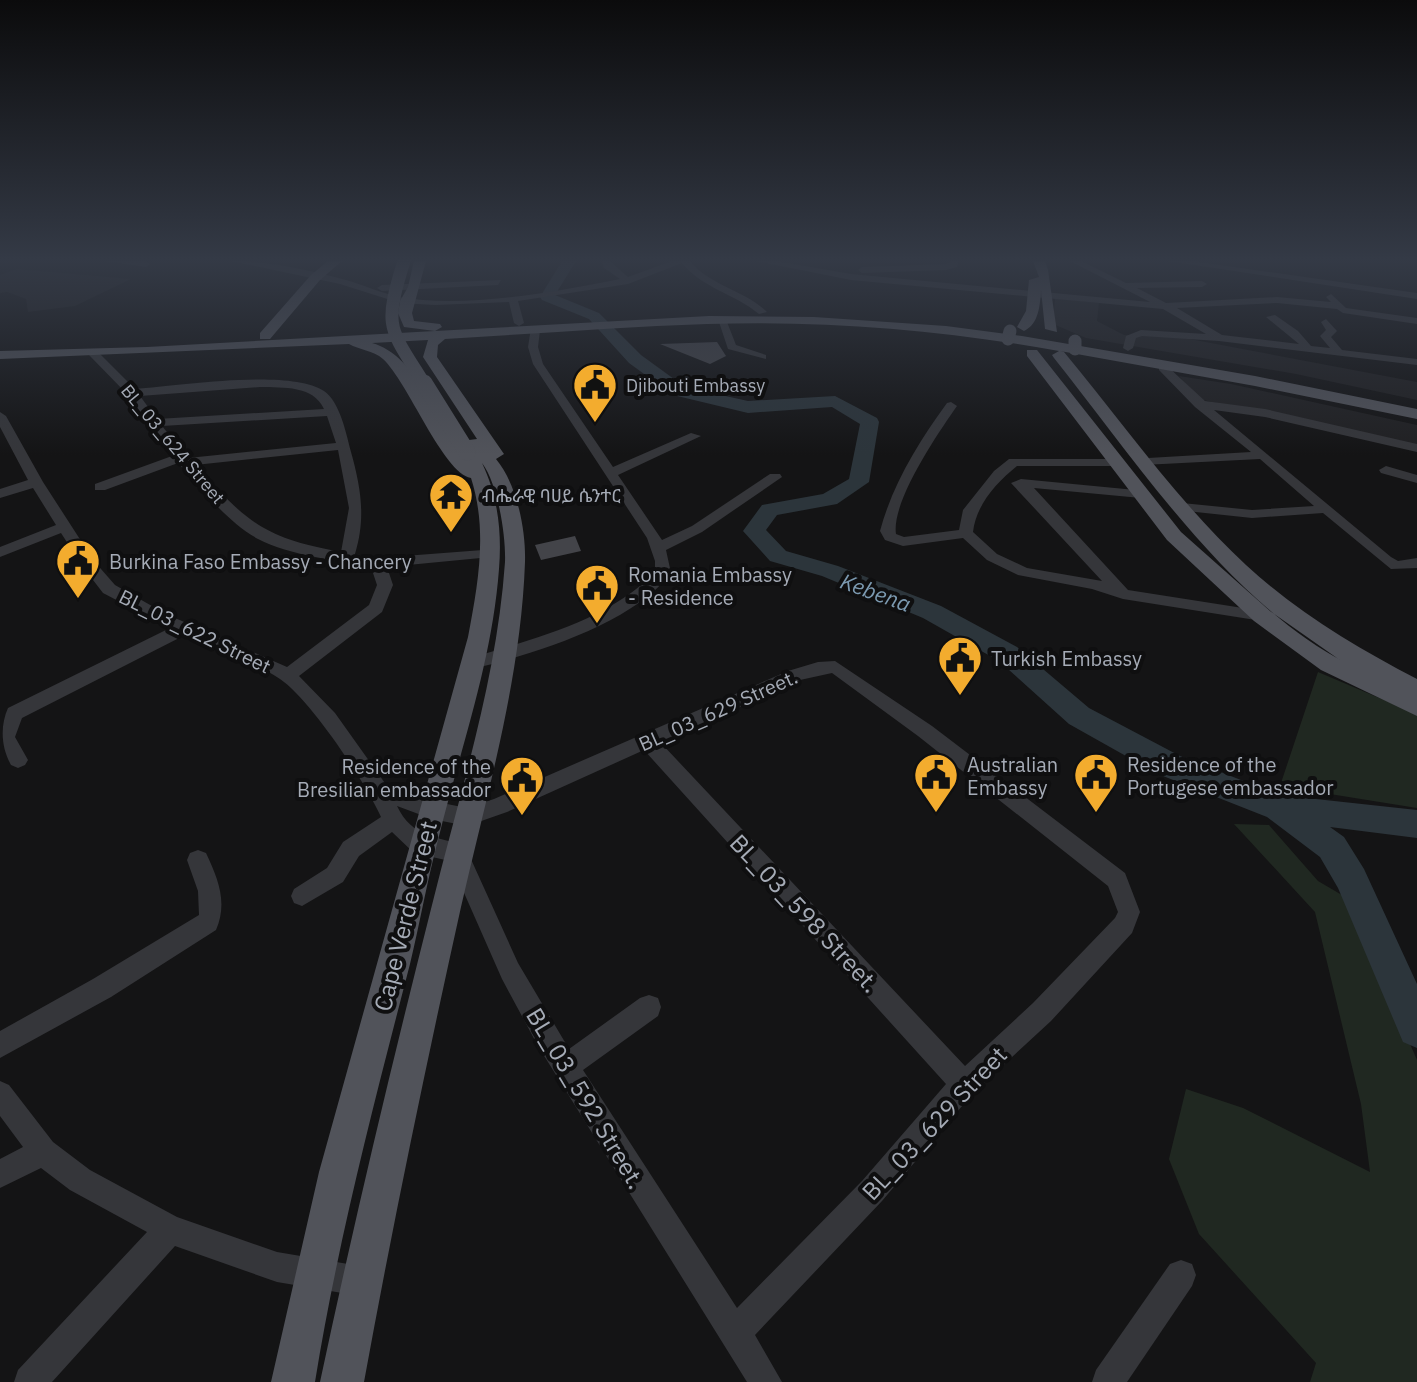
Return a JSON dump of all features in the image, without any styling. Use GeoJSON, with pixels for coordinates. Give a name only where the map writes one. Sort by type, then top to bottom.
{"type":"FeatureCollection","features":[{"type":"Feature","properties":{"kind":"main road"},"geometry":{"type":"LineString","coordinates":[[265,336],[277,325]]}},
{"type":"Feature","properties":{"kind":"main road"},"geometry":{"type":"LineString","coordinates":[[392,325],[392,332],[481,462]]}},
{"type":"Feature","properties":{"kind":"main road"},"geometry":{"type":"LineString","coordinates":[[401,325],[401,332],[481,462]]}},
{"type":"Feature","properties":{"kind":"main road"},"geometry":{"type":"LineString","coordinates":[[416,325],[440,331]]}},
{"type":"Feature","properties":{"kind":"main road"},"geometry":{"type":"LineString","coordinates":[[0,345],[341,340],[494,325]]}},
{"type":"Feature","properties":{"kind":"main road"},"geometry":{"type":"LineString","coordinates":[[0,355],[93,353],[265,336],[535,330],[572,325]]}},
{"type":"Feature","properties":{"kind":"main road"},"geometry":{"type":"LineString","coordinates":[[838,325],[939,333],[1051,326],[1073,346],[1148,462],[1182,507],[1238,569],[1299,620],[1347,653],[1417,689]]}},
{"type":"Feature","properties":{"kind":"main road"},"geometry":{"type":"LineString","coordinates":[[868,325],[979,334],[1140,359],[1417,412]]}},
{"type":"Feature","properties":{"kind":"main road"},"geometry":{"type":"LineString","coordinates":[[967,325],[1016,330],[1174,536],[1262,616],[1329,664],[1417,707]]}},
{"type":"Feature","properties":{"kind":"main road"},"geometry":{"type":"LineString","coordinates":[[1016,330],[1019,325]]}},
{"type":"Feature","properties":{"kind":"main road"},"geometry":{"type":"LineString","coordinates":[[341,340],[373,347],[391,358],[455,455],[481,462],[499,462],[428,352],[440,331]]}},
{"type":"Feature","properties":{"kind":"main road"},"geometry":{"type":"LineString","coordinates":[[1073,346],[1163,368],[1417,412]]}},
{"type":"Feature","properties":{"kind":"main road"},"geometry":{"type":"LineString","coordinates":[[1032,353],[1073,346],[1128,348],[1417,412]]}},
{"type":"Feature","properties":{"kind":"main road","name":"Cape Verde Street"},"geometry":{"type":"LineString","coordinates":[[342,1382],[439,849],[432,810],[476,662],[491,552],[481,462]]}},
{"type":"Feature","properties":{"kind":"main road","name":"Cape Verde Street"},"geometry":{"type":"LineString","coordinates":[[293,1382],[313,1275],[439,849],[467,817],[506,656],[515,559],[510,515],[481,462]]}},
{"type":"Feature","properties":{"kind":"street"},"geometry":{"type":"LineString","coordinates":[[724,325],[732,347],[762,357]]}},
{"type":"Feature","properties":{"kind":"street"},"geometry":{"type":"LineString","coordinates":[[1200,325],[1219,338]]}},
{"type":"Feature","properties":{"kind":"street"},"geometry":{"type":"LineString","coordinates":[[1283,325],[1310,351]]}},
{"type":"Feature","properties":{"kind":"street"},"geometry":{"type":"LineString","coordinates":[[1328,325],[1332,331],[1325,336],[1340,354]]}},
{"type":"Feature","properties":{"kind":"street"},"geometry":{"type":"LineString","coordinates":[[476,662],[506,656],[619,606],[648,589],[663,573],[660,547],[613,472],[538,364],[533,347],[535,330]]}},
{"type":"Feature","properties":{"kind":"street"},"geometry":{"type":"LineString","coordinates":[[1128,348],[1131,336],[1141,333],[1219,338],[1417,362]]}},
{"type":"Feature","properties":{"kind":"street","name":"BL_03_624 Street"},"geometry":{"type":"LineString","coordinates":[[93,353],[132,393],[231,513],[251,530],[290,546],[378,563],[491,552]]}},
{"type":"Feature","properties":{"kind":"street"},"geometry":{"type":"LineString","coordinates":[[1163,368],[1199,404],[1396,566],[1417,563]]}},
{"type":"Feature","properties":{"kind":"street"},"geometry":{"type":"LineString","coordinates":[[132,393],[286,383],[320,393],[343,446],[357,504],[356,532],[346,559]]}},
{"type":"Feature","properties":{"kind":"street"},"geometry":{"type":"LineString","coordinates":[[1199,404],[1265,413],[1417,448]]}},
{"type":"Feature","properties":{"kind":"street"},"geometry":{"type":"LineString","coordinates":[[951,406],[930,435],[901,488],[887,531],[890,537],[903,542],[966,533]]}},
{"type":"Feature","properties":{"kind":"street"},"geometry":{"type":"LineString","coordinates":[[155,423],[330,412]]}},
{"type":"Feature","properties":{"kind":"street","name":"BL_03_622 Street"},"geometry":{"type":"LineString","coordinates":[[0,416],[7,444],[36,482],[88,564],[109,589],[122,599],[182,629],[231,647],[288,675],[328,718],[380,792],[393,820]]}},
{"type":"Feature","properties":{"kind":"street"},"geometry":{"type":"LineString","coordinates":[[613,472],[695,436]]}},
{"type":"Feature","properties":{"kind":"street"},"geometry":{"type":"LineString","coordinates":[[100,487],[184,459],[343,446]]}},
{"type":"Feature","properties":{"kind":"street"},"geometry":{"type":"LineString","coordinates":[[1148,462],[1263,455]]}},
{"type":"Feature","properties":{"kind":"street"},"geometry":{"type":"LineString","coordinates":[[966,533],[968,513],[1009,464],[1018,461],[1117,463]]}},
{"type":"Feature","properties":{"kind":"street"},"geometry":{"type":"LineString","coordinates":[[1386,470],[1417,479]]}},
{"type":"Feature","properties":{"kind":"street"},"geometry":{"type":"LineString","coordinates":[[660,547],[697,529],[775,477]]}},
{"type":"Feature","properties":{"kind":"street"},"geometry":{"type":"LineString","coordinates":[[996,478],[1141,494]]}},
{"type":"Feature","properties":{"kind":"street"},"geometry":{"type":"LineString","coordinates":[[0,494],[36,482]]}},
{"type":"Feature","properties":{"kind":"street"},"geometry":{"type":"LineString","coordinates":[[1021,483],[1123,594]]}},
{"type":"Feature","properties":{"kind":"street"},"geometry":{"type":"LineString","coordinates":[[1182,507],[1252,514],[1326,509]]}},
{"type":"Feature","properties":{"kind":"street"},"geometry":{"type":"LineString","coordinates":[[0,552],[65,526]]}},
{"type":"Feature","properties":{"kind":"street"},"geometry":{"type":"LineString","coordinates":[[966,533],[992,557],[1023,572],[1095,584],[1123,594],[1262,616]]}},
{"type":"Feature","properties":{"kind":"street"},"geometry":{"type":"LineString","coordinates":[[288,675],[376,608],[385,585],[378,563]]}},
{"type":"Feature","properties":{"kind":"street"},"geometry":{"type":"LineString","coordinates":[[18,760],[5,737],[9,720],[15,713],[182,629]]}},
{"type":"Feature","properties":{"kind":"street","name":"BL_03_629 Street."},"geometry":{"type":"LineString","coordinates":[[467,817],[500,806],[794,675],[835,667],[925,731],[1101,866],[1117,880],[1129,912]]}},
{"type":"Feature","properties":{"kind":"street","name":"BL_03_598 Street."},"geometry":{"type":"LineString","coordinates":[[648,741],[964,1084]]}},
{"type":"Feature","properties":{"kind":"street"},"geometry":{"type":"LineString","coordinates":[[380,792],[432,810],[467,817]]}},
{"type":"Feature","properties":{"kind":"street"},"geometry":{"type":"LineString","coordinates":[[302,896],[335,875],[351,849],[393,820],[439,849]]}},
{"type":"Feature","properties":{"kind":"street","name":"BL_03_592 Street."},"geometry":{"type":"LineString","coordinates":[[439,849],[566,1067],[766,1382]]}},
{"type":"Feature","properties":{"kind":"street"},"geometry":{"type":"LineString","coordinates":[[0,1045],[102,988],[208,922],[213,912],[198,860]]}},
{"type":"Feature","properties":{"kind":"street","name":"BL_03_629 Street"},"geometry":{"type":"LineString","coordinates":[[736,1332],[872,1191],[964,1084],[1042,1012],[1124,925],[1129,912]]}},
{"type":"Feature","properties":{"kind":"street"},"geometry":{"type":"LineString","coordinates":[[566,1067],[649,1007]]}},
{"type":"Feature","properties":{"kind":"street"},"geometry":{"type":"LineString","coordinates":[[0,1094],[43,1152],[80,1180],[170,1229],[277,1267],[360,1281]]}},
{"type":"Feature","properties":{"kind":"street"},"geometry":{"type":"LineString","coordinates":[[0,1174],[43,1152]]}},
{"type":"Feature","properties":{"kind":"street"},"geometry":{"type":"LineString","coordinates":[[30,1382],[170,1229]]}},
{"type":"Feature","properties":{"kind":"street"},"geometry":{"type":"LineString","coordinates":[[1108,1382],[1181,1275]]}},
{"type":"Feature","properties":{"kind":"shaded area"},"geometry":{"type":"Polygon","coordinates":[[[1057,325],[1106,325],[1124,335],[1179,337],[1417,382],[1417,400],[1296,374],[1086,338],[1057,325]]]}},
{"type":"Feature","properties":{"kind":"shaded area"},"geometry":{"type":"Polygon","coordinates":[[[1179,376],[1231,384],[1417,425],[1417,446],[1198,399],[1179,376]]]}},
{"type":"Feature","properties":{"kind":"shaded area"},"geometry":{"type":"Polygon","coordinates":[[[1318,672],[1417,714],[1417,808],[1280,786],[1318,672]]]}},
{"type":"Feature","properties":{"kind":"shaded area"},"geometry":{"type":"Polygon","coordinates":[[[1234,824],[1269,825],[1318,881],[1347,898],[1417,1060],[1417,1382],[1310,1382],[1316,1363],[1199,1234],[1169,1159],[1186,1089],[1243,1108],[1370,1172],[1361,1104],[1315,912],[1234,824]]]}},
{"type":"Feature","properties":{"kind":"building"},"geometry":{"type":"Polygon","coordinates":[[[717,342],[726,356],[710,364],[660,344],[717,342]]]}},
{"type":"Feature","properties":{"kind":"building"},"geometry":{"type":"Polygon","coordinates":[[[575,536],[581,551],[541,560],[535,545],[575,536]]]}},
{"type":"Feature","properties":{"kind":"waterway","name":"Kebena"},"geometry":{"type":"LineString","coordinates":[[603,325],[635,359],[679,391],[748,407],[835,401],[870,422],[859,482],[829,499],[770,510],[754,531],[778,556],[830,571],[932,612],[1008,654],[1079,716],[1169,765],[1278,808],[1332,847],[1352,880],[1417,1028]]}},
{"type":"Feature","properties":{"kind":"waterway"},"geometry":{"type":"LineString","coordinates":[[1279,808],[1417,824]]}},
{"type":"Feature","properties":{"kind":"place","name":"Djibouti Embassy"},"geometry":{"type":"Point","coordinates":[595,424]}},
{"type":"Feature","properties":{"kind":"place","name":"ብሔራዊ ባሀይ ሴንተር"},"geometry":{"type":"Point","coordinates":[451,534]}},
{"type":"Feature","properties":{"kind":"place","name":"Burkina Faso Embassy - Chancery"},"geometry":{"type":"Point","coordinates":[78,600]}},
{"type":"Feature","properties":{"kind":"place","name":"Romania Embassy - Residence"},"geometry":{"type":"Point","coordinates":[597,625]}},
{"type":"Feature","properties":{"kind":"place","name":"Turkish Embassy"},"geometry":{"type":"Point","coordinates":[960,697]}},
{"type":"Feature","properties":{"kind":"place","name":"Australian Embassy"},"geometry":{"type":"Point","coordinates":[936,814]}},
{"type":"Feature","properties":{"kind":"place","name":"Residence of the Portugese embassador"},"geometry":{"type":"Point","coordinates":[1096,814]}},
{"type":"Feature","properties":{"kind":"place","name":"Residence of the Bresilian embassador"},"geometry":{"type":"Point","coordinates":[522,817]}}]}
